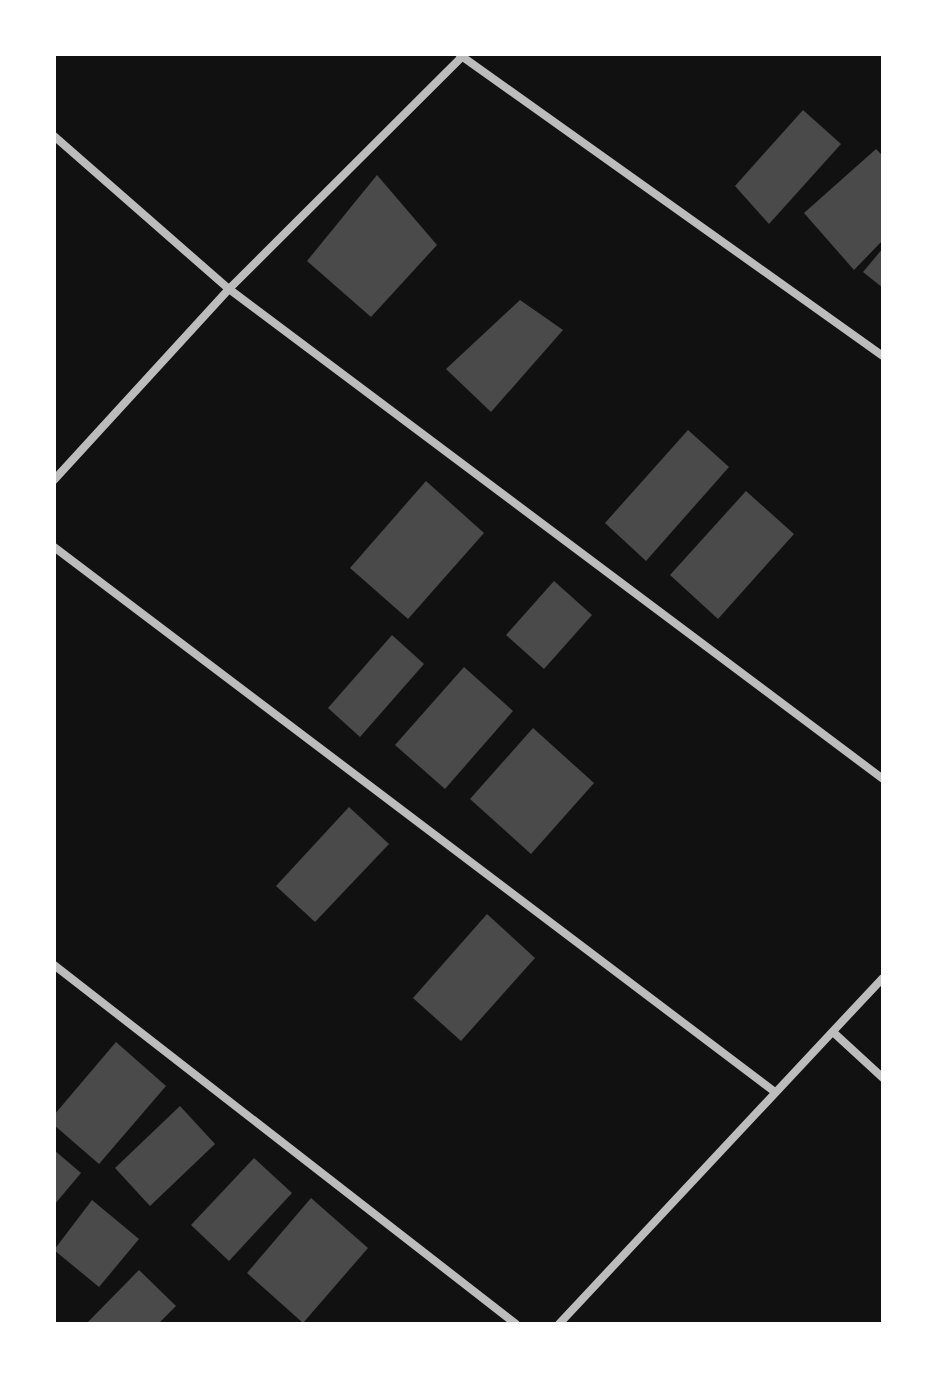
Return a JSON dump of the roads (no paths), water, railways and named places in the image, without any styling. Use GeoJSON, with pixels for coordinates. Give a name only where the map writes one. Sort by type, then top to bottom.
{"type":"FeatureCollection","features":[{"type":"Feature","properties":{"kind":"street"},"geometry":{"type":"LineString","coordinates":[[54,480],[229,289],[462,55],[883,356]]}},
{"type":"Feature","properties":{"kind":"street"},"geometry":{"type":"LineString","coordinates":[[54,136],[229,289],[883,779]]}},
{"type":"Feature","properties":{"kind":"street"},"geometry":{"type":"LineString","coordinates":[[54,547],[775,1092]]}},
{"type":"Feature","properties":{"kind":"street"},"geometry":{"type":"LineString","coordinates":[[54,965],[516,1324]]}},
{"type":"Feature","properties":{"kind":"street"},"geometry":{"type":"LineString","coordinates":[[559,1324],[883,978]]}},
{"type":"Feature","properties":{"kind":"street"},"geometry":{"type":"LineString","coordinates":[[833,1032],[883,1078]]}}]}
